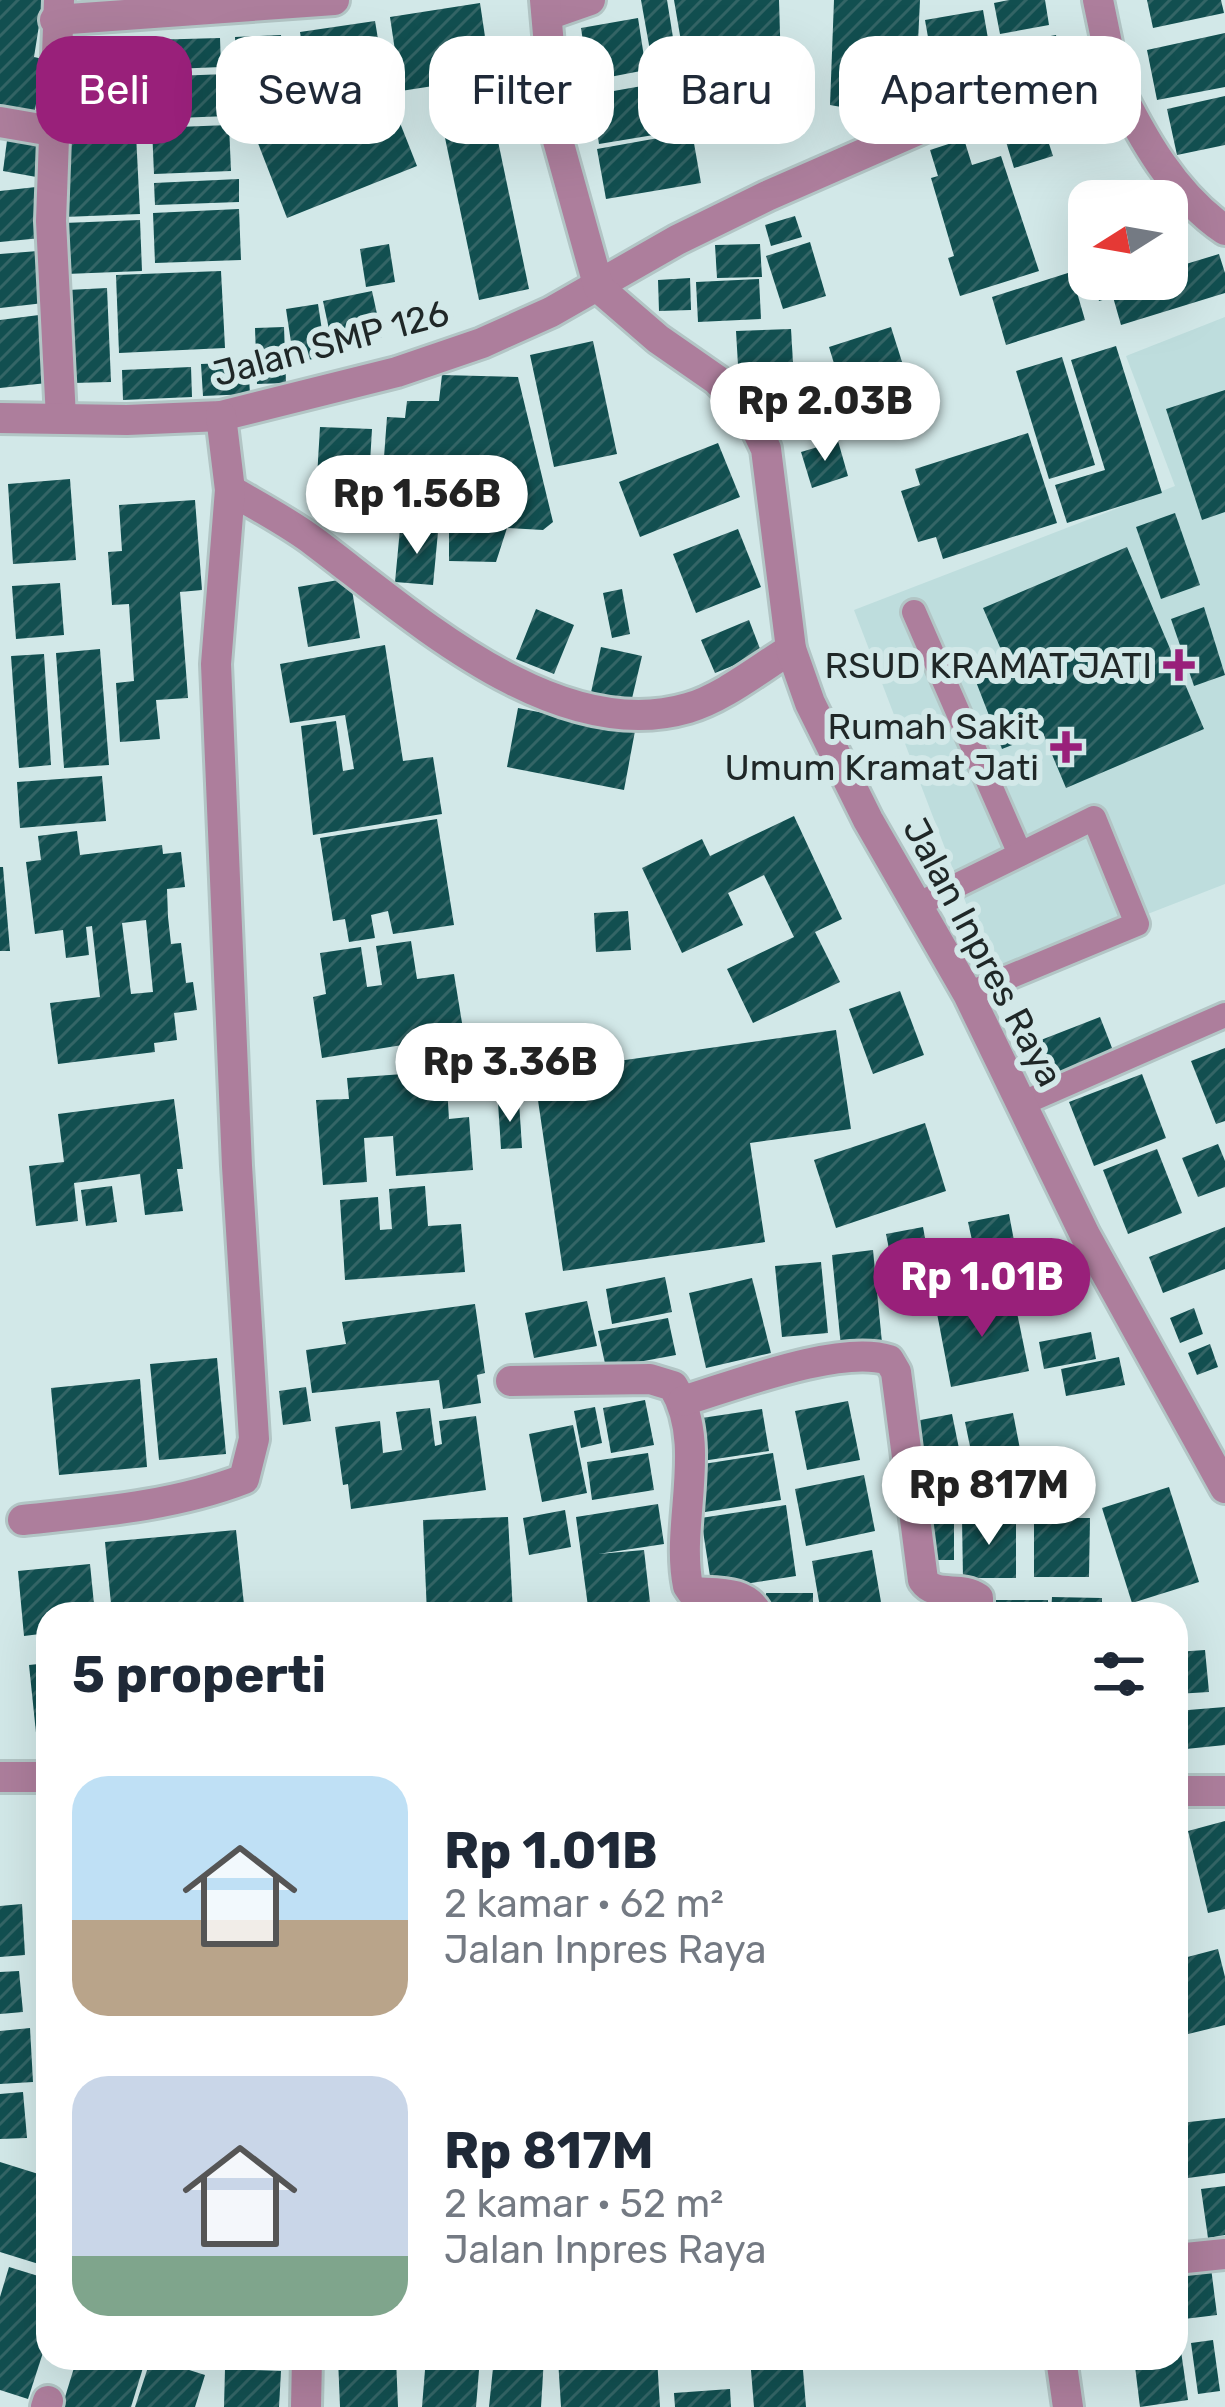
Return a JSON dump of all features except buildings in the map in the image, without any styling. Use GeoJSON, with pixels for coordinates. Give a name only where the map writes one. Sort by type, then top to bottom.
{"type":"FeatureCollection","features":[{"type":"Feature","properties":{"kind":"street"},"geometry":{"type":"LineString","coordinates":[[57,10],[334,0]]}},
{"type":"Feature","properties":{"kind":"street"},"geometry":{"type":"LineString","coordinates":[[590,0],[546,8],[557,136],[599,288]]}},
{"type":"Feature","properties":{"kind":"street"},"geometry":{"type":"LineString","coordinates":[[1098,0],[1105,36]]}},
{"type":"Feature","properties":{"kind":"street"},"geometry":{"type":"LineString","coordinates":[[0,122],[36,128]]}},
{"type":"Feature","properties":{"kind":"street"},"geometry":{"type":"LineString","coordinates":[[1141,134],[1198,212],[1225,230]]}},
{"type":"Feature","properties":{"kind":"street"},"geometry":{"type":"LineString","coordinates":[[52,144],[52,277],[61,418]]}},
{"type":"Feature","properties":{"kind":"street","name":"Jalan SMP 126"},"geometry":{"type":"LineString","coordinates":[[0,418],[221,416],[397,372],[482,343],[599,288],[677,240],[887,144]]}},
{"type":"Feature","properties":{"kind":"street","name":"Jalan Inpres Raya"},"geometry":{"type":"LineString","coordinates":[[599,288],[658,339],[717,380],[748,413],[766,449],[791,649],[810,703],[868,820],[968,994],[1085,1235],[1225,1488]]}},
{"type":"Feature","properties":{"kind":"street"},"geometry":{"type":"LineString","coordinates":[[23,1520],[114,1510],[212,1491],[244,1479],[254,1439],[237,1166],[216,664],[230,490],[221,416]]}},
{"type":"Feature","properties":{"kind":"street"},"geometry":{"type":"LineString","coordinates":[[230,490],[311,539],[450,645],[556,700],[635,715],[691,707],[791,649]]}},
{"type":"Feature","properties":{"kind":"street"},"geometry":{"type":"LineString","coordinates":[[682,1402],[807,1364],[865,1356],[889,1360],[896,1372],[922,1580],[936,1591],[972,1593],[978,1602]]}},
{"type":"Feature","properties":{"kind":"street"},"geometry":{"type":"LineString","coordinates":[[511,1381],[650,1379],[674,1386],[682,1402],[688,1448],[688,1586],[692,1592],[740,1596],[751,1602]]}},
{"type":"Feature","properties":{"kind":"street"},"geometry":{"type":"LineString","coordinates":[[0,1777],[36,1777]]}},
{"type":"Feature","properties":{"kind":"street"},"geometry":{"type":"LineString","coordinates":[[1188,1791],[1225,1791]]}},
{"type":"Feature","properties":{"kind":"street"},"geometry":{"type":"LineString","coordinates":[[1188,2258],[1225,2254]]}},
{"type":"Feature","properties":{"kind":"street"},"geometry":{"type":"LineString","coordinates":[[307,2370],[307,2407]]}},
{"type":"Feature","properties":{"kind":"street"},"geometry":{"type":"LineString","coordinates":[[1063,2370],[1068,2407]]}},
{"type":"Feature","properties":{"kind":"lane"},"geometry":{"type":"LineString","coordinates":[[914,612],[1020,854]]}},
{"type":"Feature","properties":{"kind":"lane"},"geometry":{"type":"LineString","coordinates":[[917,905],[1094,818],[1137,924],[968,994]]}},
{"type":"Feature","properties":{"kind":"lane"},"geometry":{"type":"LineString","coordinates":[[1021,1104],[1225,1015]]}},
{"type":"Feature","properties":{"kind":"shaded area","name":"Rumah Sakit Umum Kramat Jati"},"geometry":{"type":"Polygon","coordinates":[[[1225,317],[1225,884],[993,974],[854,610],[1175,486],[1126,356],[1225,317]]]}},
{"type":"Feature","properties":{"kind":"place","name":"RSUD KRAMAT JATI"},"geometry":{"type":"Point","coordinates":[1179,665]}},
{"type":"Feature","properties":{"kind":"place","name":"Rumah Sakit Umum Kramat Jati"},"geometry":{"type":"Point","coordinates":[1066,747]}}]}
